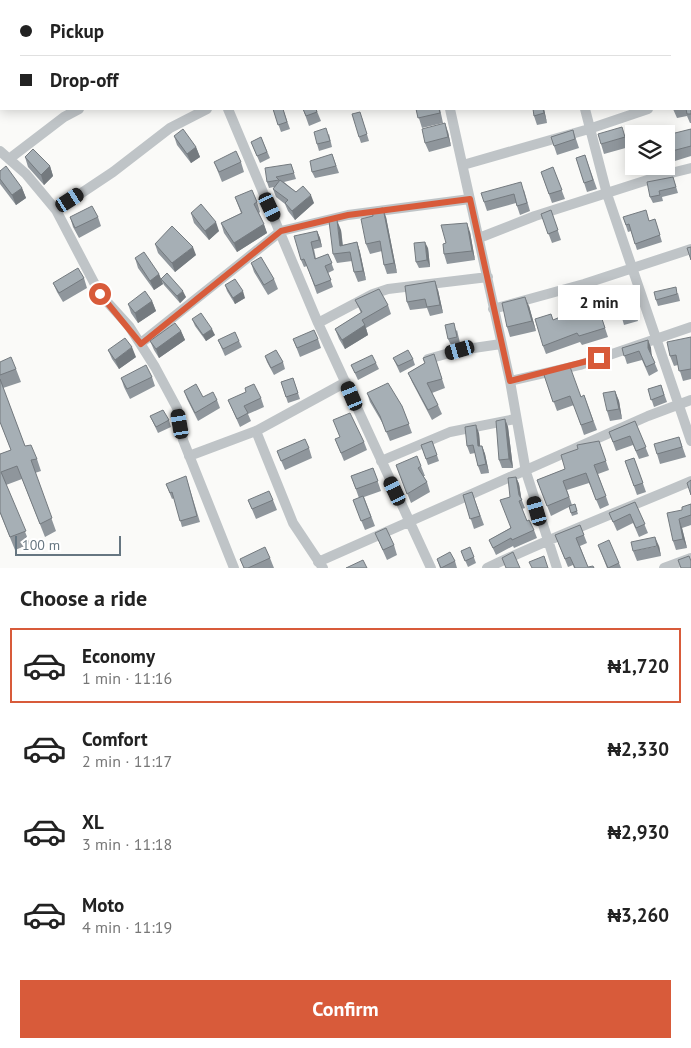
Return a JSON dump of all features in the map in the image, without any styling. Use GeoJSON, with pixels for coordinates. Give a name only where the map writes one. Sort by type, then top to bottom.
{"type":"FeatureCollection","features":[{"type":"Feature","properties":{"kind":"street"},"geometry":{"type":"LineString","coordinates":[[9,159],[64,117],[77,110]]}},
{"type":"Feature","properties":{"kind":"street"},"geometry":{"type":"LineString","coordinates":[[56,210],[113,172],[170,128],[205,110]]}},
{"type":"Feature","properties":{"kind":"street"},"geometry":{"type":"LineString","coordinates":[[450,110],[464,165],[493,309],[510,381],[526,472],[557,568]]}},
{"type":"Feature","properties":{"kind":"street"},"geometry":{"type":"LineString","coordinates":[[585,110],[607,194],[691,441]]}},
{"type":"Feature","properties":{"kind":"street"},"geometry":{"type":"LineString","coordinates":[[464,165],[589,129],[645,110]]}},
{"type":"Feature","properties":{"kind":"street"},"geometry":{"type":"LineString","coordinates":[[228,111],[281,231],[318,323],[431,568]]}},
{"type":"Feature","properties":{"kind":"street"},"geometry":{"type":"LineString","coordinates":[[0,151],[26,174],[56,210],[100,294],[141,344],[177,408],[183,440],[234,568]]}},
{"type":"Feature","properties":{"kind":"street"},"geometry":{"type":"LineString","coordinates":[[479,238],[535,216],[663,175],[691,168]]}},
{"type":"Feature","properties":{"kind":"street"},"geometry":{"type":"LineString","coordinates":[[141,344],[281,231],[348,215],[470,199]]}},
{"type":"Feature","properties":{"kind":"street"},"geometry":{"type":"LineString","coordinates":[[493,309],[584,284],[691,249]]}},
{"type":"Feature","properties":{"kind":"street"},"geometry":{"type":"LineString","coordinates":[[318,323],[373,294],[388,289],[488,277]]}},
{"type":"Feature","properties":{"kind":"street"},"geometry":{"type":"LineString","coordinates":[[510,381],[580,365],[691,327]]}},
{"type":"Feature","properties":{"kind":"street"},"geometry":{"type":"LineString","coordinates":[[428,359],[460,350],[501,344]]}},
{"type":"Feature","properties":{"kind":"street"},"geometry":{"type":"LineString","coordinates":[[189,456],[256,430],[346,382]]}},
{"type":"Feature","properties":{"kind":"street"},"geometry":{"type":"LineString","coordinates":[[256,430],[293,523],[320,565],[409,521],[691,400]]}},
{"type":"Feature","properties":{"kind":"street"},"geometry":{"type":"LineString","coordinates":[[381,461],[450,432],[515,418]]}},
{"type":"Feature","properties":{"kind":"street"},"geometry":{"type":"LineString","coordinates":[[487,568],[547,539],[619,512],[691,481]]}},
{"type":"Feature","properties":{"kind":"street"},"geometry":{"type":"LineString","coordinates":[[664,568],[691,558]]}},
{"type":"Feature","properties":{"kind":"building"},"geometry":{"type":"Polygon","coordinates":[[[273,110],[283,110],[287,122],[278,125],[273,110]]]}},
{"type":"Feature","properties":{"kind":"building"},"geometry":{"type":"Polygon","coordinates":[[[303,110],[316,110],[317,112],[306,116],[303,110]]]}},
{"type":"Feature","properties":{"kind":"building"},"geometry":{"type":"Polygon","coordinates":[[[416,110],[439,110],[440,113],[418,118],[416,110]]]}},
{"type":"Feature","properties":{"kind":"building"},"geometry":{"type":"Polygon","coordinates":[[[533,110],[543,110],[544,113],[534,116],[533,110]]]}},
{"type":"Feature","properties":{"kind":"building"},"geometry":{"type":"Polygon","coordinates":[[[686,110],[691,110],[691,114],[687,114],[686,110]]]}},
{"type":"Feature","properties":{"kind":"building"},"geometry":{"type":"Polygon","coordinates":[[[360,112],[367,134],[359,137],[352,114],[360,112]]]}},
{"type":"Feature","properties":{"kind":"building"},"geometry":{"type":"Polygon","coordinates":[[[445,123],[448,137],[425,143],[422,129],[445,123]]]}},
{"type":"Feature","properties":{"kind":"building"},"geometry":{"type":"Polygon","coordinates":[[[622,127],[625,137],[601,144],[598,134],[622,127]]]}},
{"type":"Feature","properties":{"kind":"building"},"geometry":{"type":"Polygon","coordinates":[[[326,128],[330,141],[317,144],[314,132],[326,128]]]}},
{"type":"Feature","properties":{"kind":"building"},"geometry":{"type":"Polygon","coordinates":[[[183,129],[196,147],[187,154],[174,136],[183,129]]]}},
{"type":"Feature","properties":{"kind":"building"},"geometry":{"type":"Polygon","coordinates":[[[691,129],[691,146],[675,150],[675,133],[691,129]]]}},
{"type":"Feature","properties":{"kind":"building"},"geometry":{"type":"Polygon","coordinates":[[[573,130],[575,139],[554,146],[551,137],[573,130]]]}},
{"type":"Feature","properties":{"kind":"building"},"geometry":{"type":"Polygon","coordinates":[[[261,137],[267,152],[257,156],[251,142],[261,137]]]}},
{"type":"Feature","properties":{"kind":"building"},"geometry":{"type":"Polygon","coordinates":[[[33,149],[50,166],[41,175],[25,157],[33,149]]]}},
{"type":"Feature","properties":{"kind":"building"},"geometry":{"type":"Polygon","coordinates":[[[236,151],[241,162],[219,172],[214,162],[236,151]]]}},
{"type":"Feature","properties":{"kind":"building"},"geometry":{"type":"Polygon","coordinates":[[[332,154],[336,166],[312,172],[310,161],[332,154]]]}},
{"type":"Feature","properties":{"kind":"building"},"geometry":{"type":"Polygon","coordinates":[[[585,155],[593,180],[584,183],[576,158],[585,155]]]}},
{"type":"Feature","properties":{"kind":"building"},"geometry":{"type":"Polygon","coordinates":[[[291,164],[294,173],[276,177],[279,180],[267,182],[265,168],[291,164]]]}},
{"type":"Feature","properties":{"kind":"building"},"geometry":{"type":"Polygon","coordinates":[[[6,166],[22,188],[12,195],[0,179],[0,171],[6,166]]]}},
{"type":"Feature","properties":{"kind":"building"},"geometry":{"type":"Polygon","coordinates":[[[553,167],[562,190],[549,194],[541,172],[553,167]]]}},
{"type":"Feature","properties":{"kind":"building"},"geometry":{"type":"Polygon","coordinates":[[[673,177],[676,187],[659,191],[660,195],[650,197],[647,182],[673,177]]]}},
{"type":"Feature","properties":{"kind":"building"},"geometry":{"type":"Polygon","coordinates":[[[280,180],[296,192],[303,186],[311,195],[292,211],[285,203],[288,200],[273,189],[280,180]]]}},
{"type":"Feature","properties":{"kind":"building"},"geometry":{"type":"Polygon","coordinates":[[[521,182],[527,203],[517,206],[514,194],[484,202],[481,193],[521,182]]]}},
{"type":"Feature","properties":{"kind":"building"},"geometry":{"type":"Polygon","coordinates":[[[252,190],[257,202],[254,204],[264,224],[234,243],[221,223],[242,213],[235,197],[252,190]]]}},
{"type":"Feature","properties":{"kind":"building"},"geometry":{"type":"Polygon","coordinates":[[[201,204],[216,222],[205,231],[191,213],[201,204]]]}},
{"type":"Feature","properties":{"kind":"building"},"geometry":{"type":"Polygon","coordinates":[[[92,206],[98,217],[75,228],[70,217],[92,206]]]}},
{"type":"Feature","properties":{"kind":"building"},"geometry":{"type":"Polygon","coordinates":[[[383,208],[394,263],[384,265],[380,241],[366,244],[361,219],[373,216],[372,210],[383,208]]]}},
{"type":"Feature","properties":{"kind":"building"},"geometry":{"type":"Polygon","coordinates":[[[551,210],[558,230],[548,234],[541,214],[551,210]]]}},
{"type":"Feature","properties":{"kind":"building"},"geometry":{"type":"Polygon","coordinates":[[[646,210],[649,221],[655,219],[660,235],[635,244],[629,224],[626,225],[623,217],[646,210]]]}},
{"type":"Feature","properties":{"kind":"building"},"geometry":{"type":"Polygon","coordinates":[[[337,220],[340,246],[357,242],[363,271],[354,272],[350,252],[333,254],[329,221],[337,220]]]}},
{"type":"Feature","properties":{"kind":"building"},"geometry":{"type":"Polygon","coordinates":[[[467,223],[472,251],[444,254],[443,244],[446,243],[441,225],[467,223]]]}},
{"type":"Feature","properties":{"kind":"building"},"geometry":{"type":"Polygon","coordinates":[[[172,226],[193,247],[172,263],[155,244],[172,226]]]}},
{"type":"Feature","properties":{"kind":"building"},"geometry":{"type":"Polygon","coordinates":[[[317,231],[319,240],[311,242],[315,259],[328,254],[332,263],[325,266],[331,280],[315,286],[304,259],[301,260],[294,236],[317,231]]]}},
{"type":"Feature","properties":{"kind":"building"},"geometry":{"type":"Polygon","coordinates":[[[425,242],[427,260],[416,262],[414,243],[425,242]]]}},
{"type":"Feature","properties":{"kind":"building"},"geometry":{"type":"Polygon","coordinates":[[[691,247],[691,260],[687,248],[691,247]]]}},
{"type":"Feature","properties":{"kind":"building"},"geometry":{"type":"Polygon","coordinates":[[[144,252],[159,274],[150,281],[135,258],[144,252]]]}},
{"type":"Feature","properties":{"kind":"building"},"geometry":{"type":"Polygon","coordinates":[[[261,257],[274,279],[264,285],[251,263],[261,257]]]}},
{"type":"Feature","properties":{"kind":"building"},"geometry":{"type":"Polygon","coordinates":[[[78,268],[84,278],[59,293],[53,283],[78,268]]]}},
{"type":"Feature","properties":{"kind":"building"},"geometry":{"type":"Polygon","coordinates":[[[167,273],[183,291],[177,296],[161,279],[167,273]]]}},
{"type":"Feature","properties":{"kind":"building"},"geometry":{"type":"Polygon","coordinates":[[[235,279],[243,291],[233,298],[225,285],[235,279]]]}},
{"type":"Feature","properties":{"kind":"building"},"geometry":{"type":"Polygon","coordinates":[[[435,281],[440,305],[427,307],[425,299],[407,302],[405,286],[435,281]]]}},
{"type":"Feature","properties":{"kind":"building"},"geometry":{"type":"Polygon","coordinates":[[[676,287],[677,294],[656,300],[654,292],[676,287]]]}},
{"type":"Feature","properties":{"kind":"building"},"geometry":{"type":"Polygon","coordinates":[[[379,289],[388,305],[362,320],[365,325],[342,340],[335,329],[362,312],[355,300],[379,289]]]}},
{"type":"Feature","properties":{"kind":"building"},"geometry":{"type":"Polygon","coordinates":[[[145,291],[152,301],[135,313],[128,304],[145,291]]]}},
{"type":"Feature","properties":{"kind":"building"},"geometry":{"type":"Polygon","coordinates":[[[525,297],[532,321],[507,327],[502,303],[525,297]]]}},
{"type":"Feature","properties":{"kind":"building"},"geometry":{"type":"Polygon","coordinates":[[[633,304],[635,315],[622,318],[619,307],[633,304]]]}},
{"type":"Feature","properties":{"kind":"building"},"geometry":{"type":"Polygon","coordinates":[[[598,307],[605,328],[579,336],[577,333],[543,346],[535,319],[551,314],[553,320],[579,309],[580,313],[598,307]]]}},
{"type":"Feature","properties":{"kind":"building"},"geometry":{"type":"Polygon","coordinates":[[[201,313],[212,329],[203,335],[192,319],[201,313]]]}},
{"type":"Feature","properties":{"kind":"building"},"geometry":{"type":"Polygon","coordinates":[[[175,323],[181,331],[156,349],[150,341],[175,323]]]}},
{"type":"Feature","properties":{"kind":"building"},"geometry":{"type":"Polygon","coordinates":[[[454,323],[457,337],[448,339],[445,325],[454,323]]]}},
{"type":"Feature","properties":{"kind":"building"},"geometry":{"type":"Polygon","coordinates":[[[314,330],[318,339],[297,348],[293,339],[314,330]]]}},
{"type":"Feature","properties":{"kind":"building"},"geometry":{"type":"Polygon","coordinates":[[[235,332],[239,341],[223,349],[218,340],[235,332]]]}},
{"type":"Feature","properties":{"kind":"building"},"geometry":{"type":"Polygon","coordinates":[[[691,337],[691,369],[679,371],[676,355],[670,356],[667,342],[691,337]]]}},
{"type":"Feature","properties":{"kind":"building"},"geometry":{"type":"Polygon","coordinates":[[[125,338],[132,347],[115,360],[108,350],[125,338]]]}},
{"type":"Feature","properties":{"kind":"building"},"geometry":{"type":"Polygon","coordinates":[[[648,340],[648,348],[655,363],[646,367],[639,351],[624,356],[622,348],[648,340]]]}},
{"type":"Feature","properties":{"kind":"building"},"geometry":{"type":"Polygon","coordinates":[[[276,350],[283,362],[271,368],[265,356],[276,350]]]}},
{"type":"Feature","properties":{"kind":"building"},"geometry":{"type":"Polygon","coordinates":[[[408,350],[413,359],[398,366],[393,358],[408,350]]]}},
{"type":"Feature","properties":{"kind":"building"},"geometry":{"type":"Polygon","coordinates":[[[434,354],[442,379],[427,383],[438,405],[428,410],[408,373],[425,363],[423,358],[434,354]]]}},
{"type":"Feature","properties":{"kind":"building"},"geometry":{"type":"Polygon","coordinates":[[[372,355],[376,363],[355,373],[351,365],[372,355]]]}},
{"type":"Feature","properties":{"kind":"building"},"geometry":{"type":"Polygon","coordinates":[[[11,357],[16,369],[0,375],[0,362],[11,357]]]}},
{"type":"Feature","properties":{"kind":"building"},"geometry":{"type":"Polygon","coordinates":[[[569,364],[581,397],[584,395],[593,421],[581,425],[570,396],[553,402],[544,375],[569,364]]]}},
{"type":"Feature","properties":{"kind":"building"},"geometry":{"type":"Polygon","coordinates":[[[146,365],[152,377],[127,389],[121,378],[146,365]]]}},
{"type":"Feature","properties":{"kind":"building"},"geometry":{"type":"Polygon","coordinates":[[[293,378],[298,393],[286,397],[281,382],[293,378]]]}},
{"type":"Feature","properties":{"kind":"building"},"geometry":{"type":"Polygon","coordinates":[[[0,379],[25,446],[31,445],[37,459],[31,460],[52,518],[40,524],[17,466],[1,472],[26,531],[10,537],[0,512],[0,454],[11,450],[0,422],[0,379]]]}},
{"type":"Feature","properties":{"kind":"building"},"geometry":{"type":"Polygon","coordinates":[[[388,383],[402,406],[409,424],[386,432],[380,416],[367,393],[388,383]]]}},
{"type":"Feature","properties":{"kind":"building"},"geometry":{"type":"Polygon","coordinates":[[[196,384],[203,397],[213,392],[217,400],[195,413],[184,391],[196,384]]]}},
{"type":"Feature","properties":{"kind":"building"},"geometry":{"type":"Polygon","coordinates":[[[254,384],[261,398],[244,406],[248,413],[237,419],[228,400],[246,392],[245,388],[254,384]]]}},
{"type":"Feature","properties":{"kind":"building"},"geometry":{"type":"Polygon","coordinates":[[[661,385],[664,395],[651,400],[648,389],[661,385]]]}},
{"type":"Feature","properties":{"kind":"building"},"geometry":{"type":"Polygon","coordinates":[[[615,391],[619,409],[607,411],[603,393],[615,391]]]}},
{"type":"Feature","properties":{"kind":"building"},"geometry":{"type":"Polygon","coordinates":[[[163,410],[169,420],[156,427],[150,416],[163,410]]]}},
{"type":"Feature","properties":{"kind":"building"},"geometry":{"type":"Polygon","coordinates":[[[350,413],[364,442],[341,453],[335,439],[340,437],[333,420],[350,413]]]}},
{"type":"Feature","properties":{"kind":"building"},"geometry":{"type":"Polygon","coordinates":[[[505,419],[509,459],[499,460],[496,421],[505,419]]]}},
{"type":"Feature","properties":{"kind":"building"},"geometry":{"type":"Polygon","coordinates":[[[635,421],[646,447],[636,451],[630,436],[613,442],[609,432],[635,421]]]}},
{"type":"Feature","properties":{"kind":"building"},"geometry":{"type":"Polygon","coordinates":[[[476,425],[478,446],[482,446],[486,464],[478,466],[473,445],[467,446],[465,427],[476,425]]]}},
{"type":"Feature","properties":{"kind":"building"},"geometry":{"type":"Polygon","coordinates":[[[679,437],[682,447],[657,454],[654,444],[679,437]]]}},
{"type":"Feature","properties":{"kind":"building"},"geometry":{"type":"Polygon","coordinates":[[[305,439],[309,448],[281,461],[277,451],[305,439]]]}},
{"type":"Feature","properties":{"kind":"building"},"geometry":{"type":"Polygon","coordinates":[[[432,441],[437,455],[426,459],[421,445],[432,441]]]}},
{"type":"Feature","properties":{"kind":"building"},"geometry":{"type":"Polygon","coordinates":[[[599,441],[606,461],[594,465],[606,496],[596,500],[586,473],[563,481],[569,497],[547,506],[537,480],[565,469],[561,455],[578,449],[577,445],[599,441]]]}},
{"type":"Feature","properties":{"kind":"building"},"geometry":{"type":"Polygon","coordinates":[[[417,456],[421,466],[418,468],[427,482],[407,494],[396,465],[417,456]]]}},
{"type":"Feature","properties":{"kind":"building"},"geometry":{"type":"Polygon","coordinates":[[[634,458],[643,483],[634,486],[625,461],[634,458]]]}},
{"type":"Feature","properties":{"kind":"building"},"geometry":{"type":"Polygon","coordinates":[[[373,468],[378,481],[356,489],[351,476],[373,468]]]}},
{"type":"Feature","properties":{"kind":"building"},"geometry":{"type":"Polygon","coordinates":[[[186,476],[197,516],[180,521],[172,492],[170,493],[166,484],[186,476]]]}},
{"type":"Feature","properties":{"kind":"building"},"geometry":{"type":"Polygon","coordinates":[[[516,477],[519,495],[522,500],[519,501],[527,521],[529,520],[534,530],[512,540],[511,538],[493,548],[489,540],[511,528],[500,500],[510,497],[508,478],[516,477]]]}},
{"type":"Feature","properties":{"kind":"building"},"geometry":{"type":"Polygon","coordinates":[[[691,480],[691,495],[687,483],[691,480]]]}},
{"type":"Feature","properties":{"kind":"building"},"geometry":{"type":"Polygon","coordinates":[[[269,491],[273,500],[252,509],[248,500],[269,491]]]}},
{"type":"Feature","properties":{"kind":"building"},"geometry":{"type":"Polygon","coordinates":[[[472,492],[480,516],[470,519],[463,495],[472,492]]]}},
{"type":"Feature","properties":{"kind":"building"},"geometry":{"type":"Polygon","coordinates":[[[363,496],[371,517],[361,521],[353,500],[363,496]]]}},
{"type":"Feature","properties":{"kind":"building"},"geometry":{"type":"Polygon","coordinates":[[[635,502],[645,524],[636,528],[630,514],[613,522],[609,513],[635,502]]]}},
{"type":"Feature","properties":{"kind":"building"},"geometry":{"type":"Polygon","coordinates":[[[575,504],[577,511],[571,513],[569,506],[575,504]]]}},
{"type":"Feature","properties":{"kind":"building"},"geometry":{"type":"Polygon","coordinates":[[[691,504],[691,515],[679,519],[683,539],[673,541],[667,513],[682,510],[682,507],[691,504]]]}},
{"type":"Feature","properties":{"kind":"building"},"geometry":{"type":"Polygon","coordinates":[[[580,525],[584,535],[576,538],[588,567],[593,566],[594,568],[575,568],[570,557],[565,559],[555,535],[580,525]]]}},
{"type":"Feature","properties":{"kind":"building"},"geometry":{"type":"Polygon","coordinates":[[[386,528],[394,545],[383,550],[375,533],[386,528]]]}},
{"type":"Feature","properties":{"kind":"building"},"geometry":{"type":"Polygon","coordinates":[[[655,537],[657,546],[633,551],[631,542],[655,537]]]}},
{"type":"Feature","properties":{"kind":"building"},"geometry":{"type":"Polygon","coordinates":[[[609,540],[619,563],[608,568],[598,545],[609,540]]]}},
{"type":"Feature","properties":{"kind":"building"},"geometry":{"type":"Polygon","coordinates":[[[265,547],[270,558],[244,568],[240,559],[265,547]]]}},
{"type":"Feature","properties":{"kind":"building"},"geometry":{"type":"Polygon","coordinates":[[[470,547],[474,557],[465,561],[461,551],[470,547]]]}},
{"type":"Feature","properties":{"kind":"building"},"geometry":{"type":"Polygon","coordinates":[[[450,552],[455,561],[441,568],[437,559],[450,552]]]}},
{"type":"Feature","properties":{"kind":"building"},"geometry":{"type":"Polygon","coordinates":[[[513,552],[520,568],[506,568],[502,558],[513,552]]]}},
{"type":"Feature","properties":{"kind":"building"},"geometry":{"type":"Polygon","coordinates":[[[544,556],[548,568],[532,568],[529,562],[544,556]]]}},
{"type":"Feature","properties":{"kind":"building"},"geometry":{"type":"Polygon","coordinates":[[[689,556],[691,568],[681,568],[678,560],[689,556]]]}},
{"type":"Feature","properties":{"kind":"building"},"geometry":{"type":"Polygon","coordinates":[[[363,560],[367,568],[346,568],[363,560]]]}},
{"type":"Feature","properties":{"kind":"route"},"geometry":{"type":"LineString","coordinates":[[100,294],[129,326],[141,344],[281,231],[348,215],[470,199],[510,381],[580,365],[599,358]]}}]}
